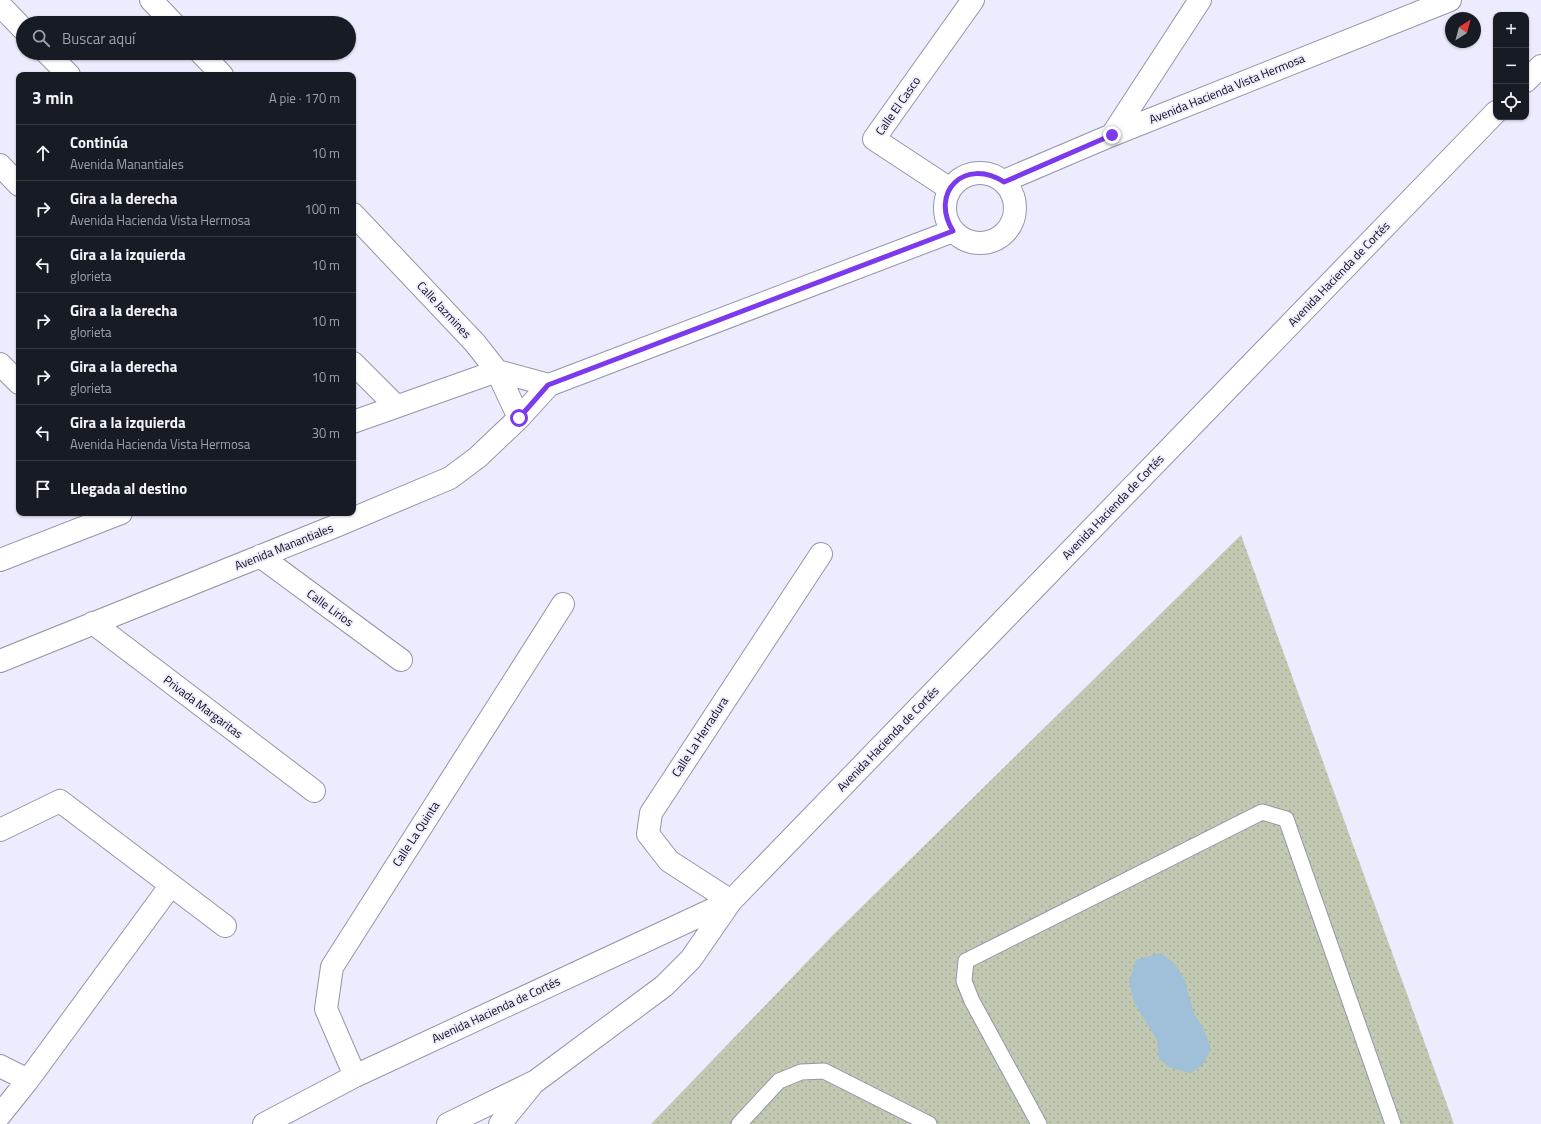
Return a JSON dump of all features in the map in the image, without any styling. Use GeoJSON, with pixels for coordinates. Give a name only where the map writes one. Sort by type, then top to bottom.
{"type":"FeatureCollection","features":[{"type":"Feature","properties":{"kind":"street"},"geometry":{"type":"LineString","coordinates":[[151,0],[166,16]]}},
{"type":"Feature","properties":{"kind":"street","name":"Calle El Casco"},"geometry":{"type":"LineString","coordinates":[[950,189],[874,139],[973,0]]}},
{"type":"Feature","properties":{"kind":"street"},"geometry":{"type":"LineString","coordinates":[[1112,135],[1200,0]]}},
{"type":"Feature","properties":{"kind":"street","name":"Avenida Hacienda Vista Hermosa"},"geometry":{"type":"LineString","coordinates":[[1004,182],[1112,135],[1450,0]]}},
{"type":"Feature","properties":{"kind":"street"},"geometry":{"type":"LineString","coordinates":[[0,5],[16,22]]}},
{"type":"Feature","properties":{"kind":"street"},"geometry":{"type":"LineString","coordinates":[[54,60],[66,72]]}},
{"type":"Feature","properties":{"kind":"street"},"geometry":{"type":"LineString","coordinates":[[208,60],[219,72]]}},
{"type":"Feature","properties":{"kind":"street"},"geometry":{"type":"LineString","coordinates":[[1529,78],[1541,66]]}},
{"type":"Feature","properties":{"kind":"street","name":"Avenida Hacienda de Cortés"},"geometry":{"type":"LineString","coordinates":[[448,1124],[536,1081],[664,986],[691,959],[731,901],[1493,115]]}},
{"type":"Feature","properties":{"kind":"street"},"geometry":{"type":"LineString","coordinates":[[0,165],[16,183]]}},
{"type":"Feature","properties":{"kind":"street"},"geometry":{"type":"LineString","coordinates":[[983,172],[994,175],[1004,182],[1012,191],[1016,202],[1016,213],[1012,224],[1005,234],[996,240],[985,243],[973,243],[962,239],[953,231],[947,221],[945,209],[946,198],[950,189],[960,179],[971,174],[983,172]]}},
{"type":"Feature","properties":{"kind":"street","name":"Calle Jazmines"},"geometry":{"type":"LineString","coordinates":[[356,217],[476,343],[497,371],[519,418]]}},
{"type":"Feature","properties":{"kind":"street"},"geometry":{"type":"LineString","coordinates":[[356,421],[497,371],[548,385],[953,231]]}},
{"type":"Feature","properties":{"kind":"street"},"geometry":{"type":"LineString","coordinates":[[0,364],[16,380]]}},
{"type":"Feature","properties":{"kind":"street"},"geometry":{"type":"LineString","coordinates":[[356,366],[396,406]]}},
{"type":"Feature","properties":{"kind":"street","name":"Avenida Manantiales"},"geometry":{"type":"LineString","coordinates":[[356,511],[450,478],[478,457],[519,418],[548,385]]}},
{"type":"Feature","properties":{"kind":"street"},"geometry":{"type":"LineString","coordinates":[[0,560],[113,516]]}},
{"type":"Feature","properties":{"kind":"street","name":"Avenida Manantiales"},"geometry":{"type":"LineString","coordinates":[[0,661],[260,556],[333,519]]}},
{"type":"Feature","properties":{"kind":"street","name":"Calle La Herradura"},"geometry":{"type":"LineString","coordinates":[[731,901],[669,861],[648,834],[651,813],[821,554]]}},
{"type":"Feature","properties":{"kind":"street","name":"Calle Lirios"},"geometry":{"type":"LineString","coordinates":[[260,556],[401,660]]}},
{"type":"Feature","properties":{"kind":"street","name":"Calle La Quinta"},"geometry":{"type":"LineString","coordinates":[[355,1076],[326,1010],[332,967],[563,604]]}},
{"type":"Feature","properties":{"kind":"street","name":"Privada Margaritas"},"geometry":{"type":"LineString","coordinates":[[93,623],[314,791]]}},
{"type":"Feature","properties":{"kind":"street"},"geometry":{"type":"LineString","coordinates":[[0,830],[60,801],[225,926]]}},
{"type":"Feature","properties":{"kind":"street"},"geometry":{"type":"LineString","coordinates":[[0,1115],[28,1080],[172,885]]}},
{"type":"Feature","properties":{"kind":"street","name":"Avenida Hacienda de Cortés"},"geometry":{"type":"LineString","coordinates":[[264,1124],[355,1076],[731,901]]}},
{"type":"Feature","properties":{"kind":"street"},"geometry":{"type":"LineString","coordinates":[[0,1066],[28,1080]]}},
{"type":"Feature","properties":{"kind":"street"},"geometry":{"type":"LineString","coordinates":[[500,1124],[536,1081]]}},
{"type":"Feature","properties":{"kind":"lane"},"geometry":{"type":"LineString","coordinates":[[1039,1124],[972,1001],[964,981],[966,961],[1262,812],[1286,819],[1393,1124]]}},
{"type":"Feature","properties":{"kind":"lane"},"geometry":{"type":"LineString","coordinates":[[738,1124],[779,1081],[801,1072],[824,1072],[929,1124]]}},
{"type":"Feature","properties":{"kind":"green space"},"geometry":{"type":"Polygon","coordinates":[[[1241,535],[1454,1124],[651,1124],[832,936],[1241,535]]]}},
{"type":"Feature","properties":{"kind":"water"},"geometry":{"type":"Polygon","coordinates":[[[1161,953],[1175,964],[1185,981],[1194,1014],[1203,1027],[1211,1049],[1204,1063],[1191,1073],[1171,1068],[1159,1059],[1157,1040],[1134,1002],[1129,981],[1136,960],[1161,953]]]}},
{"type":"Feature","properties":{"kind":"route"},"geometry":{"type":"LineString","coordinates":[[519,418],[548,385],[953,231],[947,221],[945,209],[946,198],[950,189],[960,179],[971,174],[983,172],[994,175],[1004,182],[1112,135]]}}]}
